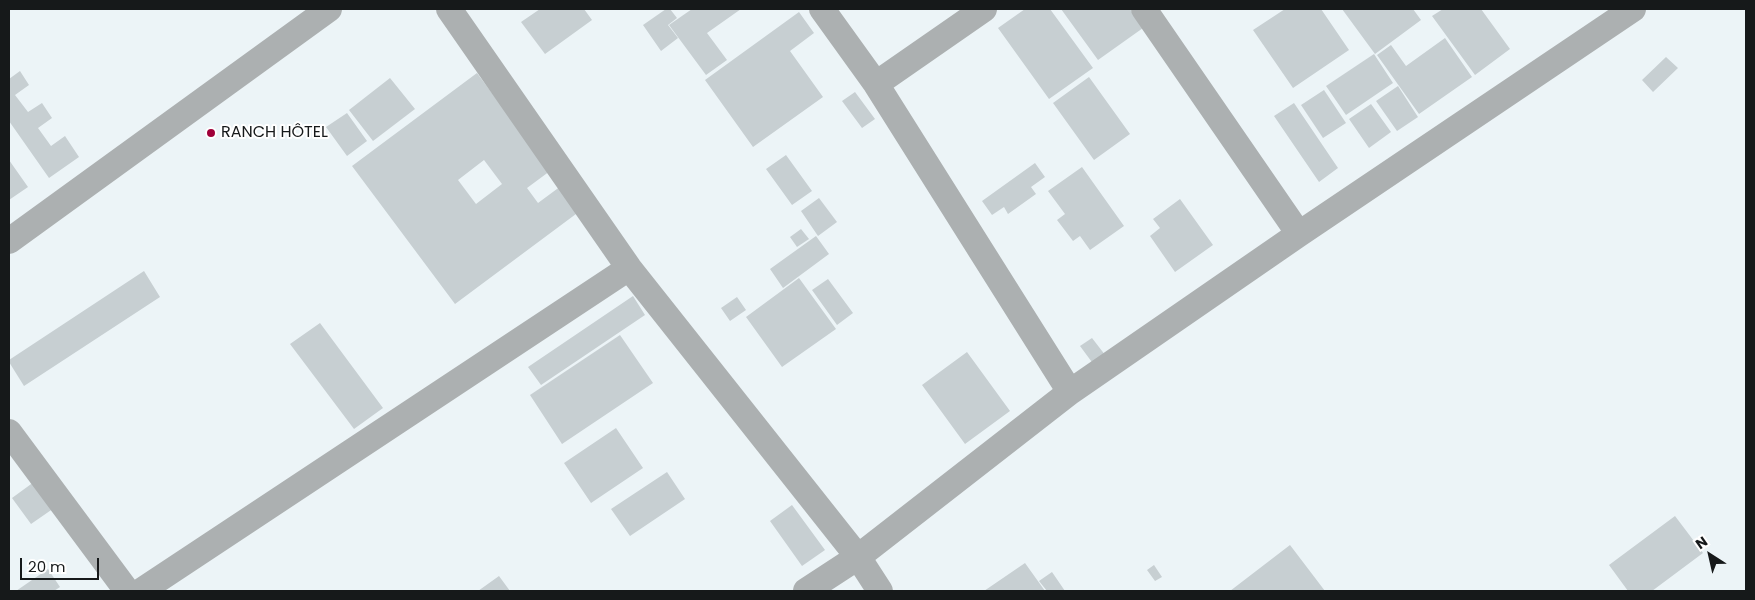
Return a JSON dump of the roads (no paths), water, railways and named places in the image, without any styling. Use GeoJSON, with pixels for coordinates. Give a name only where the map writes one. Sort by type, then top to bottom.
{"type":"FeatureCollection","features":[{"type":"Feature","properties":{"kind":"street"},"geometry":{"type":"LineString","coordinates":[[9,241],[329,9]]}},
{"type":"Feature","properties":{"kind":"street"},"geometry":{"type":"LineString","coordinates":[[449,9],[630,268],[858,556],[880,591]]}},
{"type":"Feature","properties":{"kind":"street"},"geometry":{"type":"LineString","coordinates":[[822,9],[876,84],[1070,392]]}},
{"type":"Feature","properties":{"kind":"street"},"geometry":{"type":"LineString","coordinates":[[876,84],[984,9]]}},
{"type":"Feature","properties":{"kind":"street"},"geometry":{"type":"LineString","coordinates":[[1144,9],[1299,234]]}},
{"type":"Feature","properties":{"kind":"street"},"geometry":{"type":"LineString","coordinates":[[806,591],[858,556],[1070,392],[1299,234],[1633,9]]}},
{"type":"Feature","properties":{"kind":"street"},"geometry":{"type":"LineString","coordinates":[[141,591],[630,268]]}},
{"type":"Feature","properties":{"kind":"street"},"geometry":{"type":"LineString","coordinates":[[9,432],[127,591]]}},
{"type":"Feature","properties":{"kind":"place","name":"RANCH HÔTEL"},"geometry":{"type":"Point","coordinates":[211,133]}}]}
